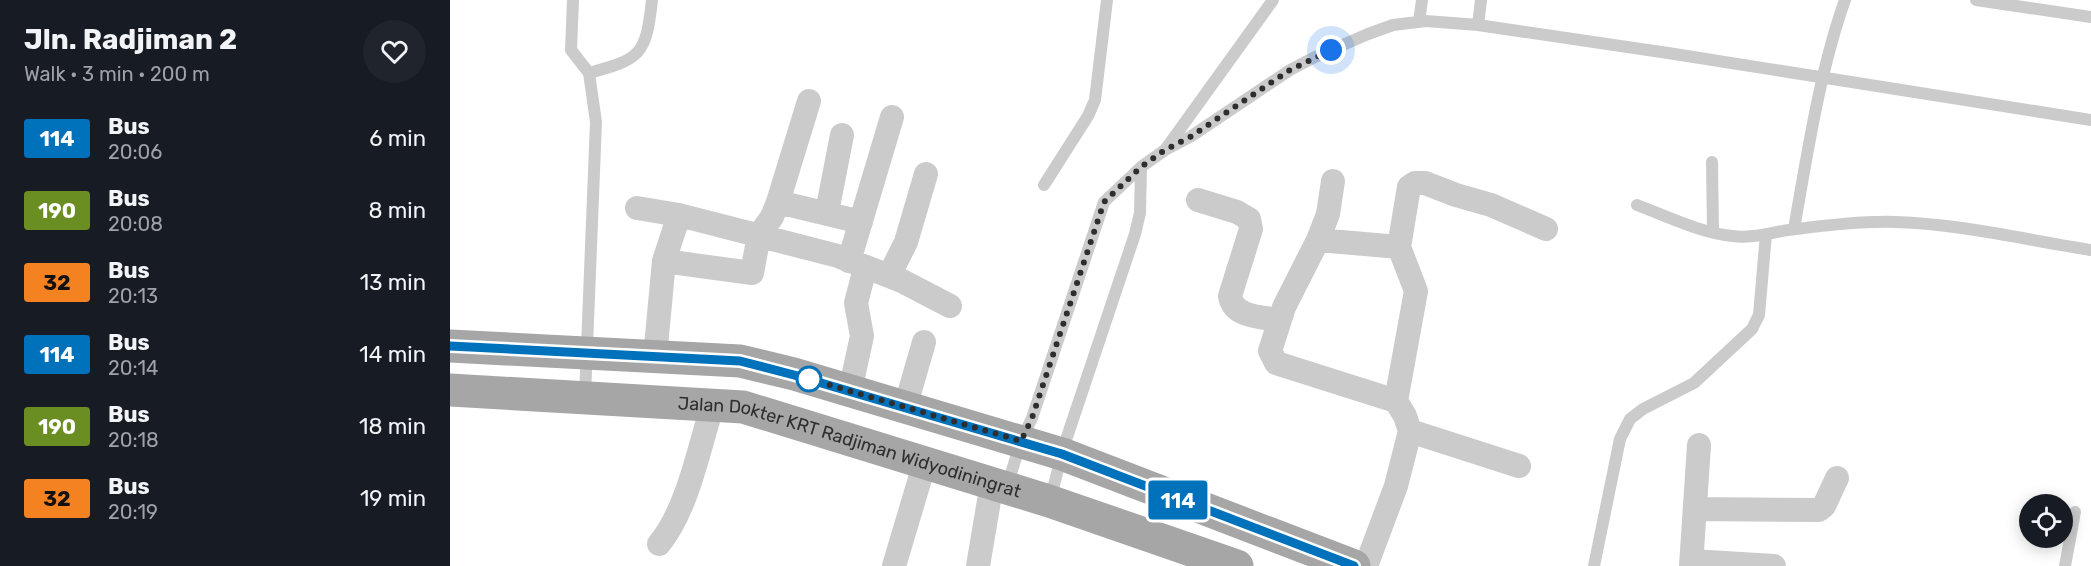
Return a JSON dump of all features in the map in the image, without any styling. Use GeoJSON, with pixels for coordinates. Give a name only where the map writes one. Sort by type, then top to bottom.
{"type":"FeatureCollection","features":[{"type":"Feature","properties":{"kind":"main road"},"geometry":{"type":"LineString","coordinates":[[450,346],[740,361],[1062,454],[1354,566]]}},
{"type":"Feature","properties":{"kind":"main road","name":"Jalan Dokter KRT Radjiman Widyodiningrat"},"geometry":{"type":"LineString","coordinates":[[450,390],[743,407],[1049,501],[1237,566]]}},
{"type":"Feature","properties":{"kind":"street"},"geometry":{"type":"LineString","coordinates":[[664,261],[752,273],[759,235],[772,218],[778,202],[809,101]]}},
{"type":"Feature","properties":{"kind":"street"},"geometry":{"type":"LineString","coordinates":[[850,392],[862,336],[856,303],[861,222],[892,117]]}},
{"type":"Feature","properties":{"kind":"street"},"geometry":{"type":"LineString","coordinates":[[826,212],[842,135]]}},
{"type":"Feature","properties":{"kind":"street"},"geometry":{"type":"LineString","coordinates":[[890,276],[906,242],[926,174]]}},
{"type":"Feature","properties":{"kind":"street"},"geometry":{"type":"LineString","coordinates":[[1333,181],[1328,214],[1318,240],[1279,320],[1270,351],[1276,363],[1396,401]]}},
{"type":"Feature","properties":{"kind":"street"},"geometry":{"type":"LineString","coordinates":[[1366,566],[1396,486],[1410,431],[1405,416],[1396,401],[1416,291],[1399,247],[1409,187],[1415,183],[1425,183],[1491,205],[1546,229]]}},
{"type":"Feature","properties":{"kind":"street"},"geometry":{"type":"LineString","coordinates":[[1198,200],[1238,212],[1249,219],[1251,229],[1230,296],[1231,304],[1237,311],[1279,320]]}},
{"type":"Feature","properties":{"kind":"street"},"geometry":{"type":"LineString","coordinates":[[778,202],[861,222]]}},
{"type":"Feature","properties":{"kind":"street"},"geometry":{"type":"LineString","coordinates":[[637,208],[678,215],[759,235],[857,264],[890,276],[950,306]]}},
{"type":"Feature","properties":{"kind":"street"},"geometry":{"type":"LineString","coordinates":[[655,357],[664,261],[678,215]]}},
{"type":"Feature","properties":{"kind":"street"},"geometry":{"type":"LineString","coordinates":[[1318,240],[1399,247]]}},
{"type":"Feature","properties":{"kind":"street"},"geometry":{"type":"LineString","coordinates":[[905,408],[924,342]]}},
{"type":"Feature","properties":{"kind":"street"},"geometry":{"type":"LineString","coordinates":[[659,544],[667,535],[686,493],[713,404]]}},
{"type":"Feature","properties":{"kind":"street"},"geometry":{"type":"LineString","coordinates":[[1410,431],[1519,466]]}},
{"type":"Feature","properties":{"kind":"street"},"geometry":{"type":"LineString","coordinates":[[1699,445],[1692,563],[1774,566]]}},
{"type":"Feature","properties":{"kind":"street"},"geometry":{"type":"LineString","coordinates":[[894,566],[925,462]]}},
{"type":"Feature","properties":{"kind":"street"},"geometry":{"type":"LineString","coordinates":[[1696,509],[1819,510],[1824,506],[1837,478]]}},
{"type":"Feature","properties":{"kind":"street"},"geometry":{"type":"LineString","coordinates":[[978,566],[999,486]]}},
{"type":"Feature","properties":{"kind":"lane"},"geometry":{"type":"LineString","coordinates":[[573,0],[572,50],[589,73],[596,122],[585,398]]}},
{"type":"Feature","properties":{"kind":"lane"},"geometry":{"type":"LineString","coordinates":[[589,73],[624,63],[641,50],[646,39],[652,0]]}},
{"type":"Feature","properties":{"kind":"lane"},"geometry":{"type":"LineString","coordinates":[[1044,185],[1088,116],[1095,100],[1107,0]]}},
{"type":"Feature","properties":{"kind":"lane"},"geometry":{"type":"LineString","coordinates":[[1165,150],[1273,0]]}},
{"type":"Feature","properties":{"kind":"lane"},"geometry":{"type":"LineString","coordinates":[[1419,22],[1422,0]]}},
{"type":"Feature","properties":{"kind":"lane"},"geometry":{"type":"LineString","coordinates":[[1478,25],[1481,0]]}},
{"type":"Feature","properties":{"kind":"lane"},"geometry":{"type":"LineString","coordinates":[[1794,229],[1824,78],[1845,0]]}},
{"type":"Feature","properties":{"kind":"lane"},"geometry":{"type":"LineString","coordinates":[[1976,0],[2091,17]]}},
{"type":"Feature","properties":{"kind":"lane"},"geometry":{"type":"LineString","coordinates":[[999,486],[1032,418],[1104,202],[1141,167],[1290,70],[1393,25],[1419,22],[1478,25],[2091,120]]}},
{"type":"Feature","properties":{"kind":"lane"},"geometry":{"type":"LineString","coordinates":[[1712,162],[1713,232]]}},
{"type":"Feature","properties":{"kind":"lane"},"geometry":{"type":"LineString","coordinates":[[1049,501],[1062,454],[1135,234],[1140,213],[1141,167]]}},
{"type":"Feature","properties":{"kind":"lane"},"geometry":{"type":"LineString","coordinates":[[1637,205],[1713,232],[1739,237],[1862,222],[1897,222],[1938,225],[2091,250]]}},
{"type":"Feature","properties":{"kind":"lane"},"geometry":{"type":"LineString","coordinates":[[1594,566],[1624,427],[1643,409],[1694,383],[1752,329],[1759,315],[1766,234]]}},
{"type":"Feature","properties":{"kind":"lane"},"geometry":{"type":"LineString","coordinates":[[2065,566],[2075,512]]}},
{"type":"Feature","properties":{"kind":"bus line","name":"114"},"geometry":{"type":"LineString","coordinates":[[450,346],[740,361],[1062,454],[1354,566]]}},
{"type":"Feature","properties":{"kind":"route"},"geometry":{"type":"LineString","coordinates":[[809,379],[1021,441],[1032,418],[1104,202],[1141,167],[1165,150],[1190,137],[1290,70],[1331,50]]}}]}
